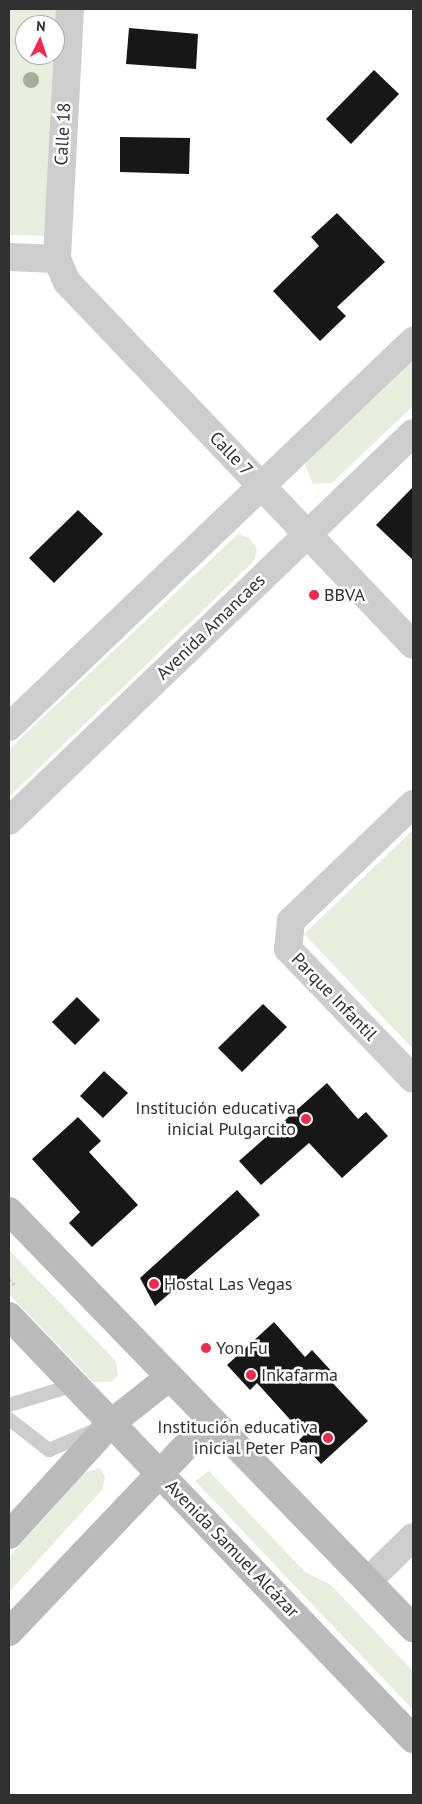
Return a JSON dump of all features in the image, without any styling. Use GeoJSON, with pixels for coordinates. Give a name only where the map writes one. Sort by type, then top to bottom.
{"type":"FeatureCollection","features":[{"type":"Feature","properties":{"kind":"main road"},"geometry":{"type":"LineString","coordinates":[[9,1211],[209,1422],[368,1580],[413,1628]]}},
{"type":"Feature","properties":{"kind":"main road","name":"Avenida Samuel Alcázar"},"geometry":{"type":"LineString","coordinates":[[9,1316],[110,1424],[413,1739]]}},
{"type":"Feature","properties":{"kind":"main road"},"geometry":{"type":"LineString","coordinates":[[9,1535],[110,1424],[167,1378]]}},
{"type":"Feature","properties":{"kind":"main road"},"geometry":{"type":"LineString","coordinates":[[9,1632],[158,1472],[209,1422]]}},
{"type":"Feature","properties":{"kind":"street","name":"Calle 18"},"geometry":{"type":"LineString","coordinates":[[57,259],[70,9]]}},
{"type":"Feature","properties":{"kind":"street"},"geometry":{"type":"LineString","coordinates":[[9,257],[57,259]]}},
{"type":"Feature","properties":{"kind":"street","name":"Calle 7"},"geometry":{"type":"LineString","coordinates":[[57,259],[67,282],[413,645]]}},
{"type":"Feature","properties":{"kind":"street"},"geometry":{"type":"LineString","coordinates":[[9,726],[413,341]]}},
{"type":"Feature","properties":{"kind":"street","name":"Avenida Amancaes"},"geometry":{"type":"LineString","coordinates":[[9,821],[413,434]]}},
{"type":"Feature","properties":{"kind":"street","name":"Parque Infantil"},"geometry":{"type":"LineString","coordinates":[[413,804],[291,921],[288,949],[413,1079]]}},
{"type":"Feature","properties":{"kind":"street"},"geometry":{"type":"LineString","coordinates":[[368,1580],[413,1537]]}},
{"type":"Feature","properties":{"kind":"lane"},"geometry":{"type":"LineString","coordinates":[[9,1405],[74,1385]]}},
{"type":"Feature","properties":{"kind":"lane"},"geometry":{"type":"LineString","coordinates":[[9,1419],[48,1450],[110,1424]]}},
{"type":"Feature","properties":{"kind":"green space"},"geometry":{"type":"Polygon","coordinates":[[[9,9],[65,9],[65,15],[15,15],[15,65],[62,65],[51,236],[9,235],[9,9]]]}},
{"type":"Feature","properties":{"kind":"green space"},"geometry":{"type":"Polygon","coordinates":[[[413,359],[413,406],[332,483],[313,484],[305,465],[310,457],[413,359]]]}},
{"type":"Feature","properties":{"kind":"green space"},"geometry":{"type":"Polygon","coordinates":[[[238,534],[249,538],[257,549],[254,561],[9,797],[9,749],[238,534]]]}},
{"type":"Feature","properties":{"kind":"green space"},"geometry":{"type":"Polygon","coordinates":[[[413,830],[413,1049],[304,934],[413,830]]]}},
{"type":"Feature","properties":{"kind":"green space"},"geometry":{"type":"Polygon","coordinates":[[[9,1250],[116,1361],[118,1375],[111,1382],[93,1382],[9,1294],[9,1250]]]}},
{"type":"Feature","properties":{"kind":"green space"},"geometry":{"type":"Polygon","coordinates":[[[100,1468],[105,1477],[102,1490],[9,1592],[9,1557],[84,1473],[100,1468]]]}},
{"type":"Feature","properties":{"kind":"green space"},"geometry":{"type":"Polygon","coordinates":[[[209,1471],[305,1572],[331,1585],[413,1671],[413,1710],[195,1481],[209,1471]]]}},
{"type":"Feature","properties":{"kind":"building"},"geometry":{"type":"Polygon","coordinates":[[[129,28],[198,34],[196,69],[126,64],[129,28]]]}},
{"type":"Feature","properties":{"kind":"building"},"geometry":{"type":"Polygon","coordinates":[[[374,70],[399,94],[351,144],[326,119],[374,70]]]}},
{"type":"Feature","properties":{"kind":"building"},"geometry":{"type":"Polygon","coordinates":[[[120,137],[190,138],[189,174],[120,172],[120,137]]]}},
{"type":"Feature","properties":{"kind":"building"},"geometry":{"type":"Polygon","coordinates":[[[337,213],[385,262],[337,307],[346,316],[320,341],[273,291],[319,246],[311,237],[337,213]]]}},
{"type":"Feature","properties":{"kind":"building"},"geometry":{"type":"Polygon","coordinates":[[[413,487],[413,560],[376,525],[413,487]]]}},
{"type":"Feature","properties":{"kind":"building"},"geometry":{"type":"Polygon","coordinates":[[[78,510],[103,534],[54,583],[29,558],[78,510]]]}},
{"type":"Feature","properties":{"kind":"building"},"geometry":{"type":"Polygon","coordinates":[[[77,997],[100,1020],[75,1045],[52,1022],[77,997]]]}},
{"type":"Feature","properties":{"kind":"building"},"geometry":{"type":"Polygon","coordinates":[[[263,1004],[287,1027],[242,1072],[218,1048],[263,1004]]]}},
{"type":"Feature","properties":{"kind":"building"},"geometry":{"type":"Polygon","coordinates":[[[104,1071],[128,1093],[103,1118],[80,1096],[104,1071]]]}},
{"type":"Feature","properties":{"kind":"building"},"geometry":{"type":"Polygon","coordinates":[[[327,1083],[358,1119],[366,1112],[388,1136],[342,1178],[309,1143],[261,1185],[239,1161],[327,1083]]]}},
{"type":"Feature","properties":{"kind":"building"},"geometry":{"type":"Polygon","coordinates":[[[78,1117],[101,1141],[89,1152],[138,1205],[92,1247],[69,1223],[80,1212],[32,1159],[78,1117]]]}},
{"type":"Feature","properties":{"kind":"building"},"geometry":{"type":"Polygon","coordinates":[[[237,1190],[260,1215],[155,1306],[140,1278],[237,1190]]]}},
{"type":"Feature","properties":{"kind":"building"},"geometry":{"type":"Polygon","coordinates":[[[274,1322],[305,1357],[312,1350],[335,1375],[330,1380],[368,1421],[321,1464],[299,1440],[304,1435],[257,1383],[250,1390],[227,1365],[274,1322]]]}},
{"type":"Feature","properties":{"kind":"place","name":"BBVA"},"geometry":{"type":"Point","coordinates":[314,595]}},
{"type":"Feature","properties":{"kind":"place","name":"Institución educativa inicial Pulgarcito"},"geometry":{"type":"Point","coordinates":[306,1119]}},
{"type":"Feature","properties":{"kind":"place","name":"Hostal Las Vegas"},"geometry":{"type":"Point","coordinates":[154,1284]}},
{"type":"Feature","properties":{"kind":"place","name":"Yon Fu"},"geometry":{"type":"Point","coordinates":[206,1348]}},
{"type":"Feature","properties":{"kind":"place","name":"Inkafarma"},"geometry":{"type":"Point","coordinates":[251,1375]}},
{"type":"Feature","properties":{"kind":"place","name":"Institución educativa inicial Peter Pan"},"geometry":{"type":"Point","coordinates":[328,1438]}}]}
